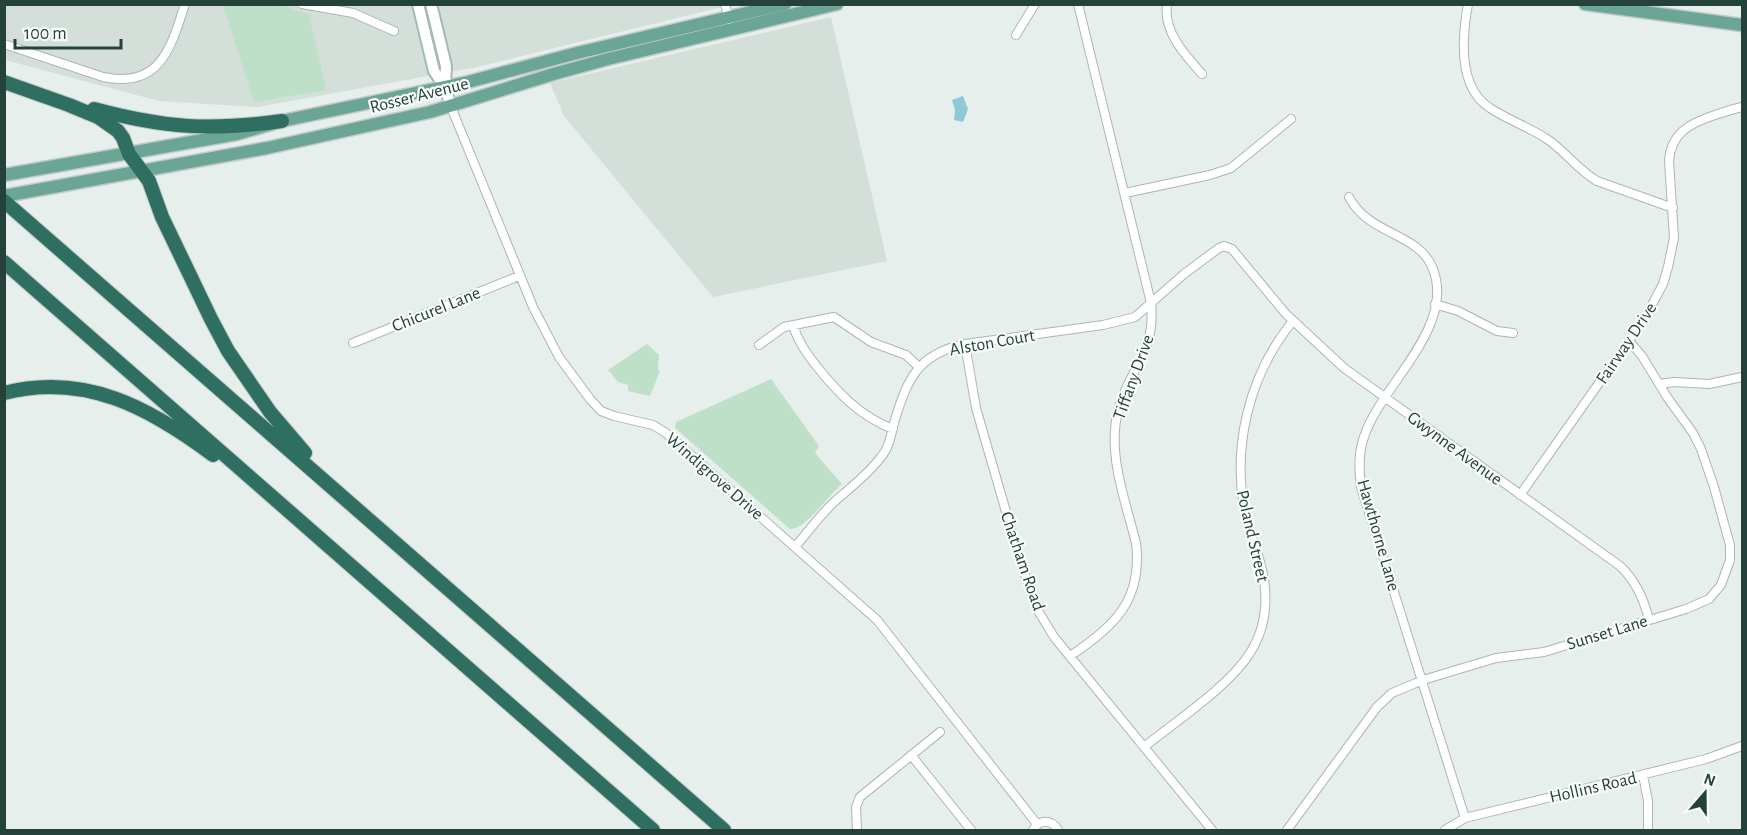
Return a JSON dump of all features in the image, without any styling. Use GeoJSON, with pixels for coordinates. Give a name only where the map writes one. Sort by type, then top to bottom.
{"type":"FeatureCollection","features":[{"type":"Feature","properties":{"kind":"highway"},"geometry":{"type":"LineString","coordinates":[[4,82],[98,117],[111,125],[123,138],[129,154],[149,181],[162,217],[211,319],[240,369],[295,443],[358,509]]}},
{"type":"Feature","properties":{"kind":"highway"},"geometry":{"type":"LineString","coordinates":[[51,98],[134,120],[181,127],[230,127],[282,121]]}},
{"type":"Feature","properties":{"kind":"highway"},"geometry":{"type":"LineString","coordinates":[[4,201],[724,831]]}},
{"type":"Feature","properties":{"kind":"highway"},"geometry":{"type":"LineString","coordinates":[[4,262],[653,831]]}},
{"type":"Feature","properties":{"kind":"highway"},"geometry":{"type":"LineString","coordinates":[[4,393],[33,388],[71,388],[97,392],[129,403],[211,453],[305,525]]}},
{"type":"Feature","properties":{"kind":"main road"},"geometry":{"type":"LineString","coordinates":[[418,4],[434,71],[445,87],[451,107]]}},
{"type":"Feature","properties":{"kind":"main road"},"geometry":{"type":"LineString","coordinates":[[431,4],[446,66],[445,87]]}},
{"type":"Feature","properties":{"kind":"main road","name":"Rosser Avenue"},"geometry":{"type":"LineString","coordinates":[[6,175],[237,134],[282,121],[445,87],[785,4]]}},
{"type":"Feature","properties":{"kind":"main road","name":"Rosser Avenue"},"geometry":{"type":"LineString","coordinates":[[4,196],[278,146],[451,107],[557,73],[837,4]]}},
{"type":"Feature","properties":{"kind":"main road"},"geometry":{"type":"LineString","coordinates":[[1585,4],[1743,25]]}},
{"type":"Feature","properties":{"kind":"street"},"geometry":{"type":"LineString","coordinates":[[4,44],[96,75],[117,79],[134,78],[150,71],[166,56],[185,4]]}},
{"type":"Feature","properties":{"kind":"street"},"geometry":{"type":"LineString","coordinates":[[302,4],[353,13],[394,31]]}},
{"type":"Feature","properties":{"kind":"street"},"geometry":{"type":"LineString","coordinates":[[725,4],[732,30]]}},
{"type":"Feature","properties":{"kind":"street"},"geometry":{"type":"LineString","coordinates":[[1016,35],[1035,4]]}},
{"type":"Feature","properties":{"kind":"street","name":"Tiffany Drive"},"geometry":{"type":"LineString","coordinates":[[1070,656],[1086,646],[1115,620],[1127,603],[1136,581],[1136,543],[1114,454],[1114,436],[1122,398],[1140,363],[1149,340],[1152,324],[1151,303],[1078,4]]}},
{"type":"Feature","properties":{"kind":"street"},"geometry":{"type":"LineString","coordinates":[[1167,4],[1167,18],[1174,37],[1202,74]]}},
{"type":"Feature","properties":{"kind":"street"},"geometry":{"type":"LineString","coordinates":[[1468,4],[1464,33],[1467,69],[1473,92],[1484,104],[1544,137],[1588,176],[1597,181],[1673,208]]}},
{"type":"Feature","properties":{"kind":"street","name":"Windigrove Drive"},"geometry":{"type":"LineString","coordinates":[[451,107],[533,308],[554,349],[596,406],[614,416],[646,422],[659,428],[886,630],[1035,827]]}},
{"type":"Feature","properties":{"kind":"street","name":"Fairway Drive"},"geometry":{"type":"LineString","coordinates":[[1520,495],[1629,342],[1656,299],[1668,267],[1674,238],[1669,162],[1675,139],[1688,126],[1696,122],[1743,107]]}},
{"type":"Feature","properties":{"kind":"street"},"geometry":{"type":"LineString","coordinates":[[1125,193],[1210,175],[1231,168],[1291,119]]}},
{"type":"Feature","properties":{"kind":"street","name":"Hawthorne Lane"},"geometry":{"type":"LineString","coordinates":[[1349,197],[1366,219],[1425,254],[1437,280],[1432,318],[1421,344],[1383,397],[1363,438],[1360,457],[1361,487],[1465,818]]}},
{"type":"Feature","properties":{"kind":"street","name":"Alston Court"},"geometry":{"type":"LineString","coordinates":[[795,547],[830,506],[878,462],[888,446],[905,389],[919,367],[936,353],[965,344],[1118,322],[1135,317],[1224,246],[1232,249],[1254,276]]}},
{"type":"Feature","properties":{"kind":"street","name":"Chicurel Lane"},"geometry":{"type":"LineString","coordinates":[[353,343],[519,276]]}},
{"type":"Feature","properties":{"kind":"street","name":"Gwynne Avenue"},"geometry":{"type":"LineString","coordinates":[[1254,276],[1292,322],[1344,368],[1628,573],[1641,595],[1648,620]]}},
{"type":"Feature","properties":{"kind":"street"},"geometry":{"type":"LineString","coordinates":[[1435,304],[1467,314],[1497,331],[1513,333]]}},
{"type":"Feature","properties":{"kind":"street"},"geometry":{"type":"LineString","coordinates":[[759,345],[779,329],[834,317],[871,342],[906,355],[919,367]]}},
{"type":"Feature","properties":{"kind":"street","name":"Poland Street"},"geometry":{"type":"LineString","coordinates":[[1144,747],[1229,679],[1247,659],[1258,640],[1264,612],[1265,579],[1243,504],[1242,442],[1248,408],[1262,371],[1273,349],[1292,322]]}},
{"type":"Feature","properties":{"kind":"street"},"geometry":{"type":"LineString","coordinates":[[793,325],[801,345],[841,396],[861,413],[893,429]]}},
{"type":"Feature","properties":{"kind":"street","name":"Sunset Lane"},"geometry":{"type":"LineString","coordinates":[[1287,831],[1377,707],[1392,693],[1496,658],[1544,652],[1686,609],[1709,599],[1724,580],[1730,554],[1720,508],[1701,449],[1693,433],[1642,356],[1629,342]]}},
{"type":"Feature","properties":{"kind":"street","name":"Chatham Road"},"geometry":{"type":"LineString","coordinates":[[965,344],[976,408],[1037,609],[1070,656],[1212,831]]}},
{"type":"Feature","properties":{"kind":"street"},"geometry":{"type":"LineString","coordinates":[[1659,384],[1674,382],[1709,384],[1743,377]]}},
{"type":"Feature","properties":{"kind":"street"},"geometry":{"type":"LineString","coordinates":[[856,831],[856,807],[860,797],[940,732]]}},
{"type":"Feature","properties":{"kind":"street","name":"Hollins Road"},"geometry":{"type":"LineString","coordinates":[[1445,831],[1465,818],[1706,759],[1743,746]]}},
{"type":"Feature","properties":{"kind":"street"},"geometry":{"type":"LineString","coordinates":[[911,755],[971,831]]}},
{"type":"Feature","properties":{"kind":"street"},"geometry":{"type":"LineString","coordinates":[[1643,775],[1648,801],[1648,831]]}},
{"type":"Feature","properties":{"kind":"street"},"geometry":{"type":"LineString","coordinates":[[1035,827],[1048,822],[1054,824],[1058,831]]}},
{"type":"Feature","properties":{"kind":"shaded area"},"geometry":{"type":"Polygon","coordinates":[[[4,5],[730,5],[477,67],[258,107],[159,101],[5,60],[4,5]]]}},
{"type":"Feature","properties":{"kind":"shaded area"},"geometry":{"type":"Polygon","coordinates":[[[831,17],[887,261],[713,297],[564,116],[550,83],[831,17]]]}},
{"type":"Feature","properties":{"kind":"green space"},"geometry":{"type":"Polygon","coordinates":[[[223,5],[280,5],[309,14],[326,90],[254,102],[223,5]]]}},
{"type":"Feature","properties":{"kind":"green space"},"geometry":{"type":"Polygon","coordinates":[[[647,344],[659,355],[658,370],[660,371],[650,396],[628,391],[628,385],[618,382],[608,370],[647,344]]]}},
{"type":"Feature","properties":{"kind":"green space"},"geometry":{"type":"Polygon","coordinates":[[[771,379],[819,446],[815,453],[842,484],[810,518],[796,528],[790,529],[675,428],[676,422],[771,379]]]}},
{"type":"Feature","properties":{"kind":"water"},"geometry":{"type":"Polygon","coordinates":[[[963,96],[968,109],[963,122],[954,120],[955,110],[952,100],[963,96]]]}}]}
